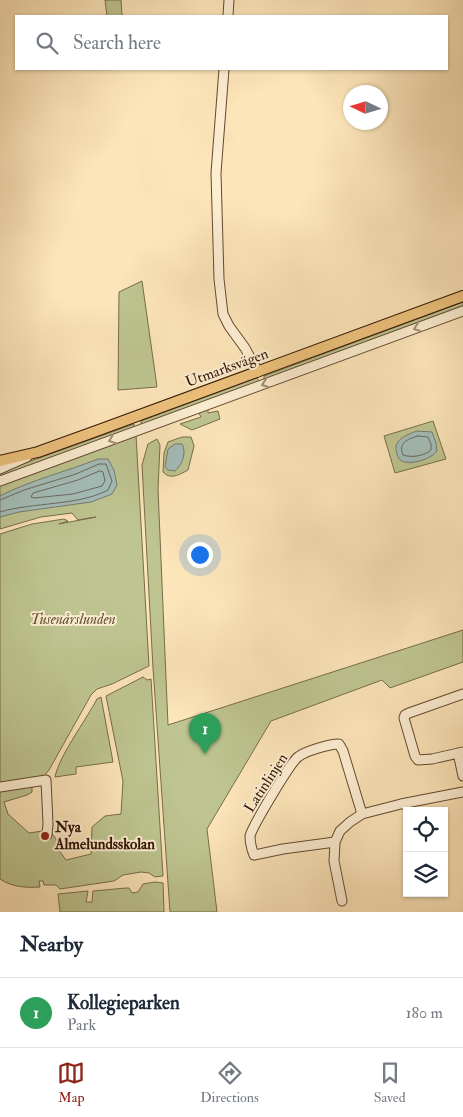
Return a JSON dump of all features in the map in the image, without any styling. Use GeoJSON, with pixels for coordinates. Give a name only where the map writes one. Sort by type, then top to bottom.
{"type":"FeatureCollection","features":[{"type":"Feature","properties":{"kind":"main road","name":"Utmarksvägen"},"geometry":{"type":"LineString","coordinates":[[0,461],[38,452],[463,296]]}},
{"type":"Feature","properties":{"kind":"street"},"geometry":{"type":"LineString","coordinates":[[228,15],[229,0]]}},
{"type":"Feature","properties":{"kind":"street"},"geometry":{"type":"LineString","coordinates":[[224,70],[216,174],[219,279],[223,314],[258,372]]}},
{"type":"Feature","properties":{"kind":"street"},"geometry":{"type":"LineString","coordinates":[[0,481],[463,311]]}},
{"type":"Feature","properties":{"kind":"street"},"geometry":{"type":"LineString","coordinates":[[0,469],[38,452]]}},
{"type":"Feature","properties":{"kind":"street"},"geometry":{"type":"LineString","coordinates":[[463,694],[409,713],[404,718],[417,759],[424,760],[461,752],[463,776]]}},
{"type":"Feature","properties":{"kind":"street","name":"Latinlinjen"},"geometry":{"type":"LineString","coordinates":[[335,842],[283,849],[254,856],[250,841],[252,832],[279,785],[298,757],[339,744],[343,750],[362,814]]}},
{"type":"Feature","properties":{"kind":"street"},"geometry":{"type":"LineString","coordinates":[[0,788],[46,780],[47,835]]}},
{"type":"Feature","properties":{"kind":"street"},"geometry":{"type":"LineString","coordinates":[[342,901],[334,861],[335,842],[340,830],[362,814],[463,792]]}},
{"type":"Feature","properties":{"kind":"green space"},"geometry":{"type":"Polygon","coordinates":[[[105,0],[121,0],[122,15],[107,15],[105,0]]]}},
{"type":"Feature","properties":{"kind":"green space"},"geometry":{"type":"Polygon","coordinates":[[[142,281],[157,387],[118,390],[119,292],[142,281]]]}},
{"type":"Feature","properties":{"kind":"green space"},"geometry":{"type":"Polygon","coordinates":[[[463,302],[463,308],[264,382],[264,376],[463,302]]]}},
{"type":"Feature","properties":{"kind":"green space"},"geometry":{"type":"Polygon","coordinates":[[[257,378],[260,383],[141,427],[141,421],[257,378]]]}},
{"type":"Feature","properties":{"kind":"green space"},"geometry":{"type":"Polygon","coordinates":[[[208,407],[208,413],[218,411],[220,419],[192,430],[180,424],[201,417],[198,411],[208,407]]]}},
{"type":"Feature","properties":{"kind":"green space"},"geometry":{"type":"Polygon","coordinates":[[[433,421],[446,459],[395,473],[384,436],[433,421]]]}},
{"type":"Feature","properties":{"kind":"green space"},"geometry":{"type":"Polygon","coordinates":[[[134,424],[134,430],[0,479],[0,472],[134,424]]]}},
{"type":"Feature","properties":{"kind":"green space","name":"Tusenårslunden"},"geometry":{"type":"Polygon","coordinates":[[[136,435],[149,666],[97,689],[91,695],[44,776],[0,784],[0,534],[32,524],[64,519],[68,521],[59,524],[96,517],[78,520],[72,513],[41,517],[0,529],[0,485],[136,435]]]}},
{"type":"Feature","properties":{"kind":"green space"},"geometry":{"type":"Polygon","coordinates":[[[182,437],[191,437],[194,446],[188,470],[178,475],[169,476],[163,472],[164,453],[168,442],[182,437]]]}},
{"type":"Feature","properties":{"kind":"green space"},"geometry":{"type":"Polygon","coordinates":[[[157,439],[160,445],[158,489],[168,725],[463,630],[463,662],[390,688],[382,680],[271,721],[207,829],[217,912],[170,912],[153,668],[142,465],[148,444],[157,439]]]}},
{"type":"Feature","properties":{"kind":"green space"},"geometry":{"type":"Polygon","coordinates":[[[143,677],[147,680],[151,679],[163,876],[155,877],[149,873],[141,872],[123,875],[114,881],[60,889],[56,885],[44,885],[43,881],[39,881],[40,887],[30,887],[14,885],[0,879],[0,791],[32,786],[32,792],[27,795],[4,802],[8,814],[29,833],[49,830],[56,839],[58,849],[66,860],[91,854],[92,827],[105,816],[121,814],[123,781],[106,696],[143,677]]]}},
{"type":"Feature","properties":{"kind":"green space"},"geometry":{"type":"Polygon","coordinates":[[[101,697],[113,762],[76,767],[76,774],[55,777],[67,749],[97,699],[101,697]]]}},
{"type":"Feature","properties":{"kind":"green space"},"geometry":{"type":"Polygon","coordinates":[[[163,883],[164,912],[60,912],[58,894],[88,891],[86,902],[92,902],[93,891],[129,888],[132,893],[138,892],[143,884],[163,883]]]}},
{"type":"Feature","properties":{"kind":"water"},"geometry":{"type":"Polygon","coordinates":[[[417,431],[432,432],[437,451],[422,460],[413,462],[402,461],[397,455],[396,445],[401,439],[417,431]]]}},
{"type":"Feature","properties":{"kind":"water"},"geometry":{"type":"Polygon","coordinates":[[[175,444],[182,444],[184,455],[180,466],[175,471],[168,470],[165,467],[168,449],[175,444]]]}},
{"type":"Feature","properties":{"kind":"water"},"geometry":{"type":"Polygon","coordinates":[[[98,459],[108,459],[114,470],[117,485],[112,494],[91,502],[19,512],[0,517],[0,496],[98,459]]]}},
{"type":"Feature","properties":{"kind":"place","name":"Kollegieparken"},"geometry":{"type":"Point","coordinates":[205,754]}},
{"type":"Feature","properties":{"kind":"place","name":"Nya Almelundsskolan"},"geometry":{"type":"Point","coordinates":[45,836]}}]}
